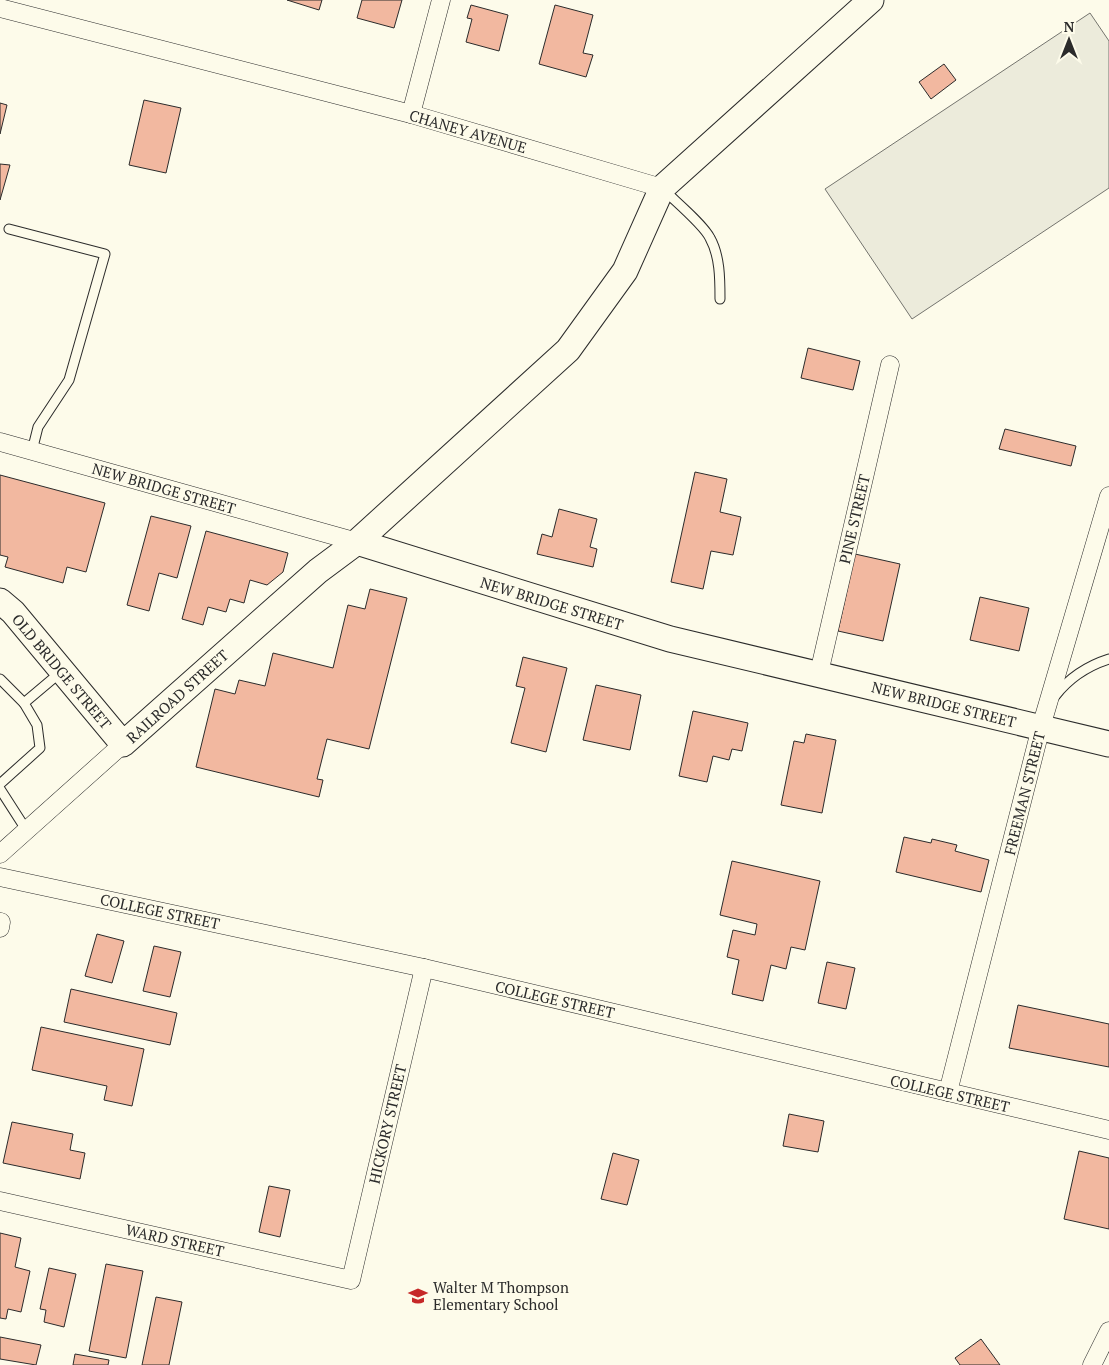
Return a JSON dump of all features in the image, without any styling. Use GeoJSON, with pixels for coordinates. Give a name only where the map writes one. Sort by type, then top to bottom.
{"type":"FeatureCollection","features":[{"type":"Feature","properties":{"kind":"main road"},"geometry":{"type":"LineString","coordinates":[[662,188],[872,0]]}},
{"type":"Feature","properties":{"kind":"main road","name":"RAILROAD STREET"},"geometry":{"type":"LineString","coordinates":[[123,744],[318,571],[357,542],[568,350],[625,271],[662,188]]}},
{"type":"Feature","properties":{"kind":"main road","name":"NEW BRIDGE STREET"},"geometry":{"type":"LineString","coordinates":[[357,542],[670,639],[819,673],[1044,717],[1109,744]]}},
{"type":"Feature","properties":{"kind":"main road","name":"OLD BRIDGE STREET"},"geometry":{"type":"LineString","coordinates":[[0,601],[13,612],[123,744]]}},
{"type":"Feature","properties":{"kind":"street"},"geometry":{"type":"LineString","coordinates":[[410,114],[441,0]]}},
{"type":"Feature","properties":{"kind":"street","name":"CHANEY AVENUE"},"geometry":{"type":"LineString","coordinates":[[0,8],[410,114],[662,188]]}},
{"type":"Feature","properties":{"kind":"street","name":"PINE STREET"},"geometry":{"type":"LineString","coordinates":[[819,673],[890,365]]}},
{"type":"Feature","properties":{"kind":"street","name":"NEW BRIDGE STREET"},"geometry":{"type":"LineString","coordinates":[[0,442],[357,542]]}},
{"type":"Feature","properties":{"kind":"street","name":"FREEMAN STREET"},"geometry":{"type":"LineString","coordinates":[[948,1092],[1044,717],[1109,496]]}},
{"type":"Feature","properties":{"kind":"street","name":"RAILROAD STREET"},"geometry":{"type":"LineString","coordinates":[[0,854],[123,744]]}},
{"type":"Feature","properties":{"kind":"street","name":"COLLEGE STREET"},"geometry":{"type":"LineString","coordinates":[[0,876],[424,968],[1109,1130]]}},
{"type":"Feature","properties":{"kind":"street","name":"HICKORY STREET"},"geometry":{"type":"LineString","coordinates":[[350,1280],[424,968]]}},
{"type":"Feature","properties":{"kind":"street","name":"WARD STREET"},"geometry":{"type":"LineString","coordinates":[[0,1201],[350,1280]]}},
{"type":"Feature","properties":{"kind":"street"},"geometry":{"type":"LineString","coordinates":[[1092,1365],[1109,1331]]}},
{"type":"Feature","properties":{"kind":"lane"},"geometry":{"type":"LineString","coordinates":[[662,188],[710,236],[716,253],[720,278],[720,299]]}},
{"type":"Feature","properties":{"kind":"lane"},"geometry":{"type":"LineString","coordinates":[[8,229],[105,254],[69,380],[38,427],[32,451]]}},
{"type":"Feature","properties":{"kind":"lane"},"geometry":{"type":"LineString","coordinates":[[1044,717],[1062,687],[1083,669],[1109,659]]}},
{"type":"Feature","properties":{"kind":"lane"},"geometry":{"type":"LineString","coordinates":[[24,703],[62,670]]}},
{"type":"Feature","properties":{"kind":"lane"},"geometry":{"type":"LineString","coordinates":[[0,679],[24,703],[37,726],[40,748],[0,784]]}},
{"type":"Feature","properties":{"kind":"lane"},"geometry":{"type":"LineString","coordinates":[[0,789],[27,831]]}},
{"type":"Feature","properties":{"kind":"shaded area"},"geometry":{"type":"Polygon","coordinates":[[[1090,13],[1109,41],[1109,188],[912,319],[825,189],[1090,13]]]}},
{"type":"Feature","properties":{"kind":"building"},"geometry":{"type":"Polygon","coordinates":[[[287,0],[322,0],[319,10],[287,0]]]}},
{"type":"Feature","properties":{"kind":"building"},"geometry":{"type":"Polygon","coordinates":[[[362,0],[402,0],[394,28],[357,18],[362,0]]]}},
{"type":"Feature","properties":{"kind":"building"},"geometry":{"type":"Polygon","coordinates":[[[471,5],[508,15],[499,51],[466,42],[472,19],[467,18],[471,5]]]}},
{"type":"Feature","properties":{"kind":"building"},"geometry":{"type":"Polygon","coordinates":[[[555,5],[593,15],[583,53],[593,55],[586,77],[539,64],[555,5]]]}},
{"type":"Feature","properties":{"kind":"building"},"geometry":{"type":"Polygon","coordinates":[[[944,64],[956,80],[931,99],[919,82],[944,64]]]}},
{"type":"Feature","properties":{"kind":"building"},"geometry":{"type":"Polygon","coordinates":[[[144,100],[181,108],[166,173],[129,165],[144,100]]]}},
{"type":"Feature","properties":{"kind":"building"},"geometry":{"type":"Polygon","coordinates":[[[0,103],[7,105],[0,134],[0,103]]]}},
{"type":"Feature","properties":{"kind":"building"},"geometry":{"type":"Polygon","coordinates":[[[0,164],[10,165],[0,200],[0,164]]]}},
{"type":"Feature","properties":{"kind":"building"},"geometry":{"type":"Polygon","coordinates":[[[808,348],[860,361],[853,390],[801,378],[808,348]]]}},
{"type":"Feature","properties":{"kind":"building"},"geometry":{"type":"Polygon","coordinates":[[[1005,429],[1076,446],[1071,466],[999,449],[1005,429]]]}},
{"type":"Feature","properties":{"kind":"building"},"geometry":{"type":"Polygon","coordinates":[[[695,472],[727,479],[720,512],[741,517],[733,555],[711,551],[703,589],[671,582],[695,472]]]}},
{"type":"Feature","properties":{"kind":"building"},"geometry":{"type":"Polygon","coordinates":[[[0,475],[105,503],[86,572],[67,567],[63,583],[5,567],[8,557],[0,555],[0,475]]]}},
{"type":"Feature","properties":{"kind":"building"},"geometry":{"type":"Polygon","coordinates":[[[559,509],[597,519],[590,547],[597,549],[593,567],[537,554],[542,534],[552,537],[559,509]]]}},
{"type":"Feature","properties":{"kind":"building"},"geometry":{"type":"Polygon","coordinates":[[[151,516],[191,526],[177,578],[159,573],[149,611],[127,605],[151,516]]]}},
{"type":"Feature","properties":{"kind":"building"},"geometry":{"type":"Polygon","coordinates":[[[206,531],[288,553],[283,572],[267,585],[250,580],[244,603],[230,599],[226,612],[208,607],[203,625],[182,619],[206,531]]]}},
{"type":"Feature","properties":{"kind":"building"},"geometry":{"type":"Polygon","coordinates":[[[855,554],[900,564],[883,641],[838,631],[855,554]]]}},
{"type":"Feature","properties":{"kind":"building"},"geometry":{"type":"Polygon","coordinates":[[[370,589],[407,598],[369,749],[327,739],[317,779],[323,780],[319,797],[196,767],[215,689],[235,694],[239,680],[265,686],[273,653],[333,668],[348,605],[365,609],[370,589]]]}},
{"type":"Feature","properties":{"kind":"building"},"geometry":{"type":"Polygon","coordinates":[[[980,597],[1029,608],[1019,651],[970,640],[980,597]]]}},
{"type":"Feature","properties":{"kind":"building"},"geometry":{"type":"Polygon","coordinates":[[[523,657],[567,668],[546,752],[511,743],[525,688],[516,686],[523,657]]]}},
{"type":"Feature","properties":{"kind":"building"},"geometry":{"type":"Polygon","coordinates":[[[596,685],[641,695],[630,750],[583,740],[596,685]]]}},
{"type":"Feature","properties":{"kind":"building"},"geometry":{"type":"Polygon","coordinates":[[[693,711],[748,723],[742,751],[732,749],[729,760],[713,756],[707,782],[679,776],[693,711]]]}},
{"type":"Feature","properties":{"kind":"building"},"geometry":{"type":"Polygon","coordinates":[[[806,734],[836,740],[822,813],[781,805],[794,741],[804,743],[806,734]]]}},
{"type":"Feature","properties":{"kind":"building"},"geometry":{"type":"Polygon","coordinates":[[[904,837],[931,843],[932,839],[957,845],[955,851],[989,860],[981,892],[896,872],[904,837]]]}},
{"type":"Feature","properties":{"kind":"building"},"geometry":{"type":"Polygon","coordinates":[[[732,861],[820,881],[805,950],[791,947],[786,969],[771,965],[763,1001],[732,994],[739,960],[727,957],[733,930],[755,935],[757,924],[720,915],[732,861]]]}},
{"type":"Feature","properties":{"kind":"building"},"geometry":{"type":"Polygon","coordinates":[[[97,934],[124,941],[112,983],[85,976],[97,934]]]}},
{"type":"Feature","properties":{"kind":"building"},"geometry":{"type":"Polygon","coordinates":[[[154,946],[181,952],[170,997],[143,991],[154,946]]]}},
{"type":"Feature","properties":{"kind":"building"},"geometry":{"type":"Polygon","coordinates":[[[827,962],[855,968],[846,1009],[818,1003],[827,962]]]}},
{"type":"Feature","properties":{"kind":"building"},"geometry":{"type":"Polygon","coordinates":[[[71,989],[177,1013],[170,1045],[64,1022],[71,989]]]}},
{"type":"Feature","properties":{"kind":"building"},"geometry":{"type":"Polygon","coordinates":[[[1018,1005],[1109,1024],[1109,1067],[1009,1048],[1018,1005]]]}},
{"type":"Feature","properties":{"kind":"building"},"geometry":{"type":"Polygon","coordinates":[[[41,1027],[144,1049],[132,1106],[104,1100],[107,1086],[32,1070],[41,1027]]]}},
{"type":"Feature","properties":{"kind":"building"},"geometry":{"type":"Polygon","coordinates":[[[789,1114],[824,1121],[818,1152],[783,1146],[789,1114]]]}},
{"type":"Feature","properties":{"kind":"building"},"geometry":{"type":"Polygon","coordinates":[[[12,1122],[73,1134],[70,1150],[85,1153],[80,1179],[3,1163],[12,1122]]]}},
{"type":"Feature","properties":{"kind":"building"},"geometry":{"type":"Polygon","coordinates":[[[1079,1151],[1109,1158],[1109,1229],[1064,1219],[1079,1151]]]}},
{"type":"Feature","properties":{"kind":"building"},"geometry":{"type":"Polygon","coordinates":[[[613,1153],[639,1160],[627,1205],[601,1199],[613,1153]]]}},
{"type":"Feature","properties":{"kind":"building"},"geometry":{"type":"Polygon","coordinates":[[[269,1186],[290,1190],[280,1237],[259,1232],[269,1186]]]}},
{"type":"Feature","properties":{"kind":"building"},"geometry":{"type":"Polygon","coordinates":[[[0,1233],[21,1238],[15,1267],[30,1271],[21,1312],[8,1309],[6,1319],[0,1318],[0,1233]]]}},
{"type":"Feature","properties":{"kind":"building"},"geometry":{"type":"Polygon","coordinates":[[[106,1264],[143,1271],[126,1358],[89,1351],[106,1264]]]}},
{"type":"Feature","properties":{"kind":"building"},"geometry":{"type":"Polygon","coordinates":[[[49,1268],[76,1274],[64,1327],[44,1322],[46,1310],[40,1309],[49,1268]]]}},
{"type":"Feature","properties":{"kind":"building"},"geometry":{"type":"Polygon","coordinates":[[[156,1297],[182,1302],[169,1365],[142,1365],[156,1297]]]}},
{"type":"Feature","properties":{"kind":"building"},"geometry":{"type":"Polygon","coordinates":[[[0,1337],[41,1345],[36,1365],[0,1359],[0,1337]]]}},
{"type":"Feature","properties":{"kind":"building"},"geometry":{"type":"Polygon","coordinates":[[[981,1339],[1000,1365],[960,1365],[955,1358],[981,1339]]]}},
{"type":"Feature","properties":{"kind":"building"},"geometry":{"type":"Polygon","coordinates":[[[75,1354],[109,1360],[108,1365],[73,1365],[75,1354]]]}},
{"type":"Feature","properties":{"kind":"place","name":"Walter M Thompson Elementary School"},"geometry":{"type":"Point","coordinates":[418,1296]}}]}
